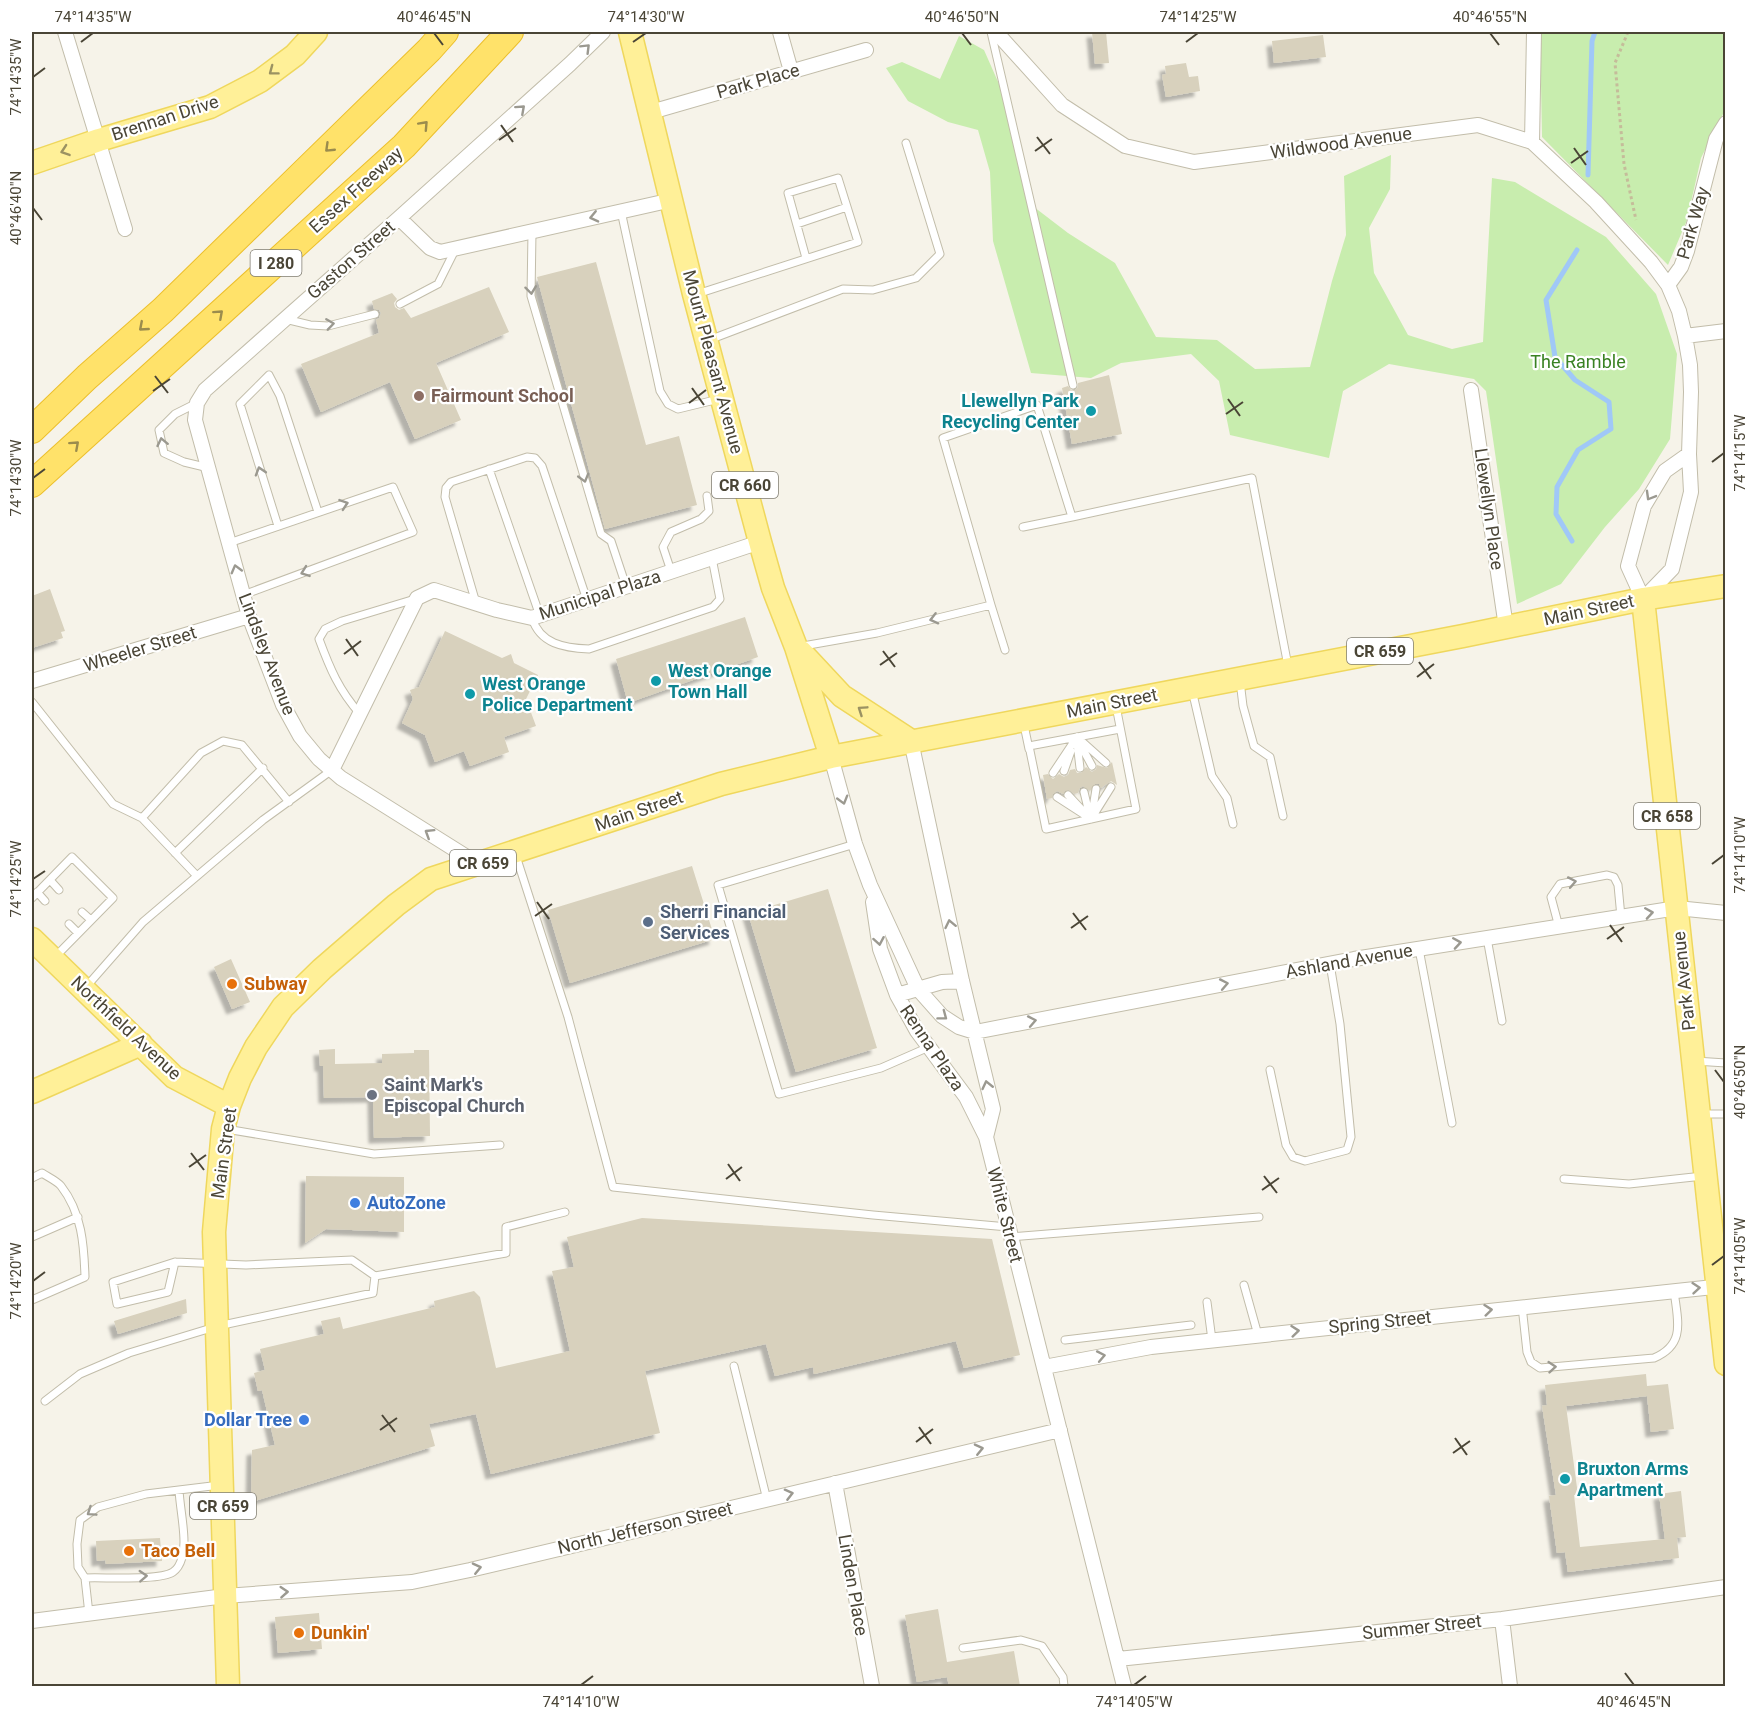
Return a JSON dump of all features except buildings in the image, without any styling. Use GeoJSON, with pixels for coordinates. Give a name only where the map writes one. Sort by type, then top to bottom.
{"type":"FeatureCollection","features":[{"type":"Feature","properties":{"kind":"highway","name":"I 280"},"geometry":{"type":"LineString","coordinates":[[32,430],[87,376],[163,310],[445,32]]}},
{"type":"Feature","properties":{"kind":"highway","name":"Essex Freeway"},"geometry":{"type":"LineString","coordinates":[[32,484],[404,146],[510,32]]}},
{"type":"Feature","properties":{"kind":"main road","name":"Brennan Drive"},"geometry":{"type":"LineString","coordinates":[[32,163],[99,140],[210,107],[260,81],[295,55],[316,32]]}},
{"type":"Feature","properties":{"kind":"main road","name":"Mount Pleasant Avenue"},"geometry":{"type":"LineString","coordinates":[[630,32],[694,294],[760,542],[773,588],[796,647],[831,756]]}},
{"type":"Feature","properties":{"kind":"main road","name":"Main Street"},"geometry":{"type":"LineString","coordinates":[[228,1686],[215,1263],[216,1197],[223,1129],[240,1078],[250,1058],[283,1007],[356,939],[431,879],[721,784],[831,756],[1643,599],[1725,586]]}},
{"type":"Feature","properties":{"kind":"main road","name":"Park Avenue"},"geometry":{"type":"LineString","coordinates":[[1643,599],[1698,1114],[1721,1286],[1725,1364]]}},
{"type":"Feature","properties":{"kind":"main road"},"geometry":{"type":"LineString","coordinates":[[796,647],[842,696],[911,741]]}},
{"type":"Feature","properties":{"kind":"main road","name":"Northfield Avenue"},"geometry":{"type":"LineString","coordinates":[[32,939],[174,1077],[229,1106]]}},
{"type":"Feature","properties":{"kind":"main road"},"geometry":{"type":"LineString","coordinates":[[32,1092],[141,1044]]}},
{"type":"Feature","properties":{"kind":"street"},"geometry":{"type":"LineString","coordinates":[[64,32],[125,229]]}},
{"type":"Feature","properties":{"kind":"street"},"geometry":{"type":"LineString","coordinates":[[399,218],[603,32]]}},
{"type":"Feature","properties":{"kind":"street"},"geometry":{"type":"LineString","coordinates":[[780,32],[791,71]]}},
{"type":"Feature","properties":{"kind":"street","name":"Wildwood Avenue"},"geometry":{"type":"LineString","coordinates":[[994,32],[1062,105],[1071,111],[1125,146],[1194,162],[1478,125],[1532,142],[1633,240],[1668,285]]}},
{"type":"Feature","properties":{"kind":"street"},"geometry":{"type":"LineString","coordinates":[[1532,142],[1534,32]]}},
{"type":"Feature","properties":{"kind":"street","name":"Park Place"},"geometry":{"type":"LineString","coordinates":[[651,112],[866,50]]}},
{"type":"Feature","properties":{"kind":"street","name":"Park Way"},"geometry":{"type":"LineString","coordinates":[[1668,285],[1681,267],[1687,250],[1716,139],[1725,123]]}},
{"type":"Feature","properties":{"kind":"street","name":"Gaston Street"},"geometry":{"type":"LineString","coordinates":[[196,402],[205,390],[399,218],[430,248],[440,252],[672,200]]}},
{"type":"Feature","properties":{"kind":"street"},"geometry":{"type":"LineString","coordinates":[[1643,599],[1672,569],[1691,492],[1690,365],[1679,311],[1668,285]]}},
{"type":"Feature","properties":{"kind":"street"},"geometry":{"type":"LineString","coordinates":[[1685,336],[1725,331]]}},
{"type":"Feature","properties":{"kind":"street","name":"Llewellyn Place"},"geometry":{"type":"LineString","coordinates":[[1471,390],[1506,627]]}},
{"type":"Feature","properties":{"kind":"street","name":"Lindsley Avenue"},"geometry":{"type":"LineString","coordinates":[[196,402],[195,420],[249,616],[283,705],[300,736],[319,759],[341,778],[478,864]]}},
{"type":"Feature","properties":{"kind":"street","name":"Park Avenue"},"geometry":{"type":"LineString","coordinates":[[1643,599],[1628,566],[1644,506],[1665,471],[1689,454]]}},
{"type":"Feature","properties":{"kind":"street","name":"Municipal Plaza"},"geometry":{"type":"LineString","coordinates":[[417,598],[434,590],[476,603],[536,617],[760,542]]}},
{"type":"Feature","properties":{"kind":"street"},"geometry":{"type":"LineString","coordinates":[[332,770],[417,598]]}},
{"type":"Feature","properties":{"kind":"street","name":"Wheeler Street"},"geometry":{"type":"LineString","coordinates":[[32,681],[249,616]]}},
{"type":"Feature","properties":{"kind":"street","name":"White Street"},"geometry":{"type":"LineString","coordinates":[[911,741],[962,981],[993,1109],[986,1137],[1124,1686]]}},
{"type":"Feature","properties":{"kind":"street","name":"Renna Plaza"},"geometry":{"type":"LineString","coordinates":[[831,756],[855,844],[870,885],[918,989],[942,1016],[959,1027],[975,1032]]}},
{"type":"Feature","properties":{"kind":"street","name":"Renna Plaza"},"geometry":{"type":"LineString","coordinates":[[870,885],[880,949],[897,995],[929,1047],[966,1097],[986,1137]]}},
{"type":"Feature","properties":{"kind":"street","name":"Ashland Avenue"},"geometry":{"type":"LineString","coordinates":[[975,1032],[1330,964],[1487,938],[1677,908],[1725,913]]}},
{"type":"Feature","properties":{"kind":"street"},"geometry":{"type":"LineString","coordinates":[[897,995],[942,982],[962,981]]}},
{"type":"Feature","properties":{"kind":"street","name":"Spring Street"},"geometry":{"type":"LineString","coordinates":[[1044,1367],[1151,1347],[1721,1286]]}},
{"type":"Feature","properties":{"kind":"street","name":"North Jefferson Street"},"geometry":{"type":"LineString","coordinates":[[32,1621],[225,1596],[412,1582],[1060,1430]]}},
{"type":"Feature","properties":{"kind":"street","name":"Linden Place"},"geometry":{"type":"LineString","coordinates":[[835,1483],[872,1686]]}},
{"type":"Feature","properties":{"kind":"street","name":"Summer Street"},"geometry":{"type":"LineString","coordinates":[[1118,1659],[1502,1619],[1725,1587]]}},
{"type":"Feature","properties":{"kind":"street"},"geometry":{"type":"LineString","coordinates":[[1502,1619],[1510,1686]]}},
{"type":"Feature","properties":{"kind":"lane"},"geometry":{"type":"LineString","coordinates":[[994,32],[1073,385]]}},
{"type":"Feature","properties":{"kind":"lane"},"geometry":{"type":"LineString","coordinates":[[707,341],[843,289],[873,290],[916,278],[940,254],[906,143]]}},
{"type":"Feature","properties":{"kind":"lane"},"geometry":{"type":"LineString","coordinates":[[694,294],[858,242],[838,178],[788,194],[806,258]]}},
{"type":"Feature","properties":{"kind":"lane"},"geometry":{"type":"LineString","coordinates":[[797,224],[847,207]]}},
{"type":"Feature","properties":{"kind":"lane"},"geometry":{"type":"LineString","coordinates":[[621,211],[660,391],[668,404],[678,409],[722,398]]}},
{"type":"Feature","properties":{"kind":"lane"},"geometry":{"type":"LineString","coordinates":[[532,232],[531,296],[601,534],[611,541],[626,586]]}},
{"type":"Feature","properties":{"kind":"lane"},"geometry":{"type":"LineString","coordinates":[[400,304],[438,284],[455,250]]}},
{"type":"Feature","properties":{"kind":"lane"},"geometry":{"type":"LineString","coordinates":[[285,319],[310,325],[328,326],[375,314]]}},
{"type":"Feature","properties":{"kind":"lane"},"geometry":{"type":"LineString","coordinates":[[278,526],[240,404],[269,375],[280,396],[318,512]]}},
{"type":"Feature","properties":{"kind":"lane"},"geometry":{"type":"LineString","coordinates":[[196,402],[175,414],[159,430],[164,453],[184,462],[209,468]]}},
{"type":"Feature","properties":{"kind":"lane"},"geometry":{"type":"LineString","coordinates":[[1005,650],[943,438],[1037,405],[1072,517]]}},
{"type":"Feature","properties":{"kind":"lane"},"geometry":{"type":"LineString","coordinates":[[476,603],[445,497],[446,488],[451,482],[527,457],[535,458],[542,466],[587,600]]}},
{"type":"Feature","properties":{"kind":"lane"},"geometry":{"type":"LineString","coordinates":[[489,469],[536,617],[536,630],[545,639],[573,648],[589,649],[714,607],[720,599],[712,558]]}},
{"type":"Feature","properties":{"kind":"lane"},"geometry":{"type":"LineString","coordinates":[[1023,527],[1252,478],[1289,669]]}},
{"type":"Feature","properties":{"kind":"lane"},"geometry":{"type":"LineString","coordinates":[[229,543],[393,487],[413,532],[243,595]]}},
{"type":"Feature","properties":{"kind":"lane"},"geometry":{"type":"LineString","coordinates":[[671,571],[663,547],[671,532],[700,519],[709,511],[707,496]]}},
{"type":"Feature","properties":{"kind":"lane"},"geometry":{"type":"LineString","coordinates":[[360,714],[344,696],[320,639],[325,629],[342,621],[417,598]]}},
{"type":"Feature","properties":{"kind":"lane"},"geometry":{"type":"LineString","coordinates":[[796,647],[877,633],[991,606]]}},
{"type":"Feature","properties":{"kind":"lane"},"geometry":{"type":"LineString","coordinates":[[1239,678],[1243,706],[1254,746],[1270,758],[1283,816]]}},
{"type":"Feature","properties":{"kind":"lane"},"geometry":{"type":"LineString","coordinates":[[1192,687],[1212,777],[1227,798],[1233,824]]}},
{"type":"Feature","properties":{"kind":"lane"},"geometry":{"type":"LineString","coordinates":[[32,702],[113,804],[142,818],[197,876]]}},
{"type":"Feature","properties":{"kind":"lane"},"geometry":{"type":"LineString","coordinates":[[1023,720],[1046,829],[1136,809],[1115,702]]}},
{"type":"Feature","properties":{"kind":"lane"},"geometry":{"type":"LineString","coordinates":[[1030,750],[1029,746],[1120,729]]}},
{"type":"Feature","properties":{"kind":"lane"},"geometry":{"type":"LineString","coordinates":[[1077,737],[1106,763]]}},
{"type":"Feature","properties":{"kind":"lane"},"geometry":{"type":"LineString","coordinates":[[1077,737],[1092,766]]}},
{"type":"Feature","properties":{"kind":"lane"},"geometry":{"type":"LineString","coordinates":[[1077,737],[1080,768]]}},
{"type":"Feature","properties":{"kind":"lane"},"geometry":{"type":"LineString","coordinates":[[1064,771],[1077,737]]}},
{"type":"Feature","properties":{"kind":"lane"},"geometry":{"type":"LineString","coordinates":[[1053,773],[1077,737]]}},
{"type":"Feature","properties":{"kind":"lane"},"geometry":{"type":"LineString","coordinates":[[142,818],[201,753],[223,741],[242,744],[289,802]]}},
{"type":"Feature","properties":{"kind":"lane"},"geometry":{"type":"LineString","coordinates":[[175,853],[263,768]]}},
{"type":"Feature","properties":{"kind":"lane"},"geometry":{"type":"LineString","coordinates":[[84,989],[143,922],[263,820],[332,770]]}},
{"type":"Feature","properties":{"kind":"lane"},"geometry":{"type":"LineString","coordinates":[[1091,819],[1111,787]]}},
{"type":"Feature","properties":{"kind":"lane"},"geometry":{"type":"LineString","coordinates":[[1091,819],[1096,789]]}},
{"type":"Feature","properties":{"kind":"lane"},"geometry":{"type":"LineString","coordinates":[[1084,792],[1091,819]]}},
{"type":"Feature","properties":{"kind":"lane"},"geometry":{"type":"LineString","coordinates":[[1068,795],[1091,819]]}},
{"type":"Feature","properties":{"kind":"lane"},"geometry":{"type":"LineString","coordinates":[[1057,797],[1091,819]]}},
{"type":"Feature","properties":{"kind":"lane"},"geometry":{"type":"LineString","coordinates":[[855,844],[718,885],[779,1094],[880,1068],[929,1047]]}},
{"type":"Feature","properties":{"kind":"lane"},"geometry":{"type":"LineString","coordinates":[[515,853],[568,1017],[613,1187],[1009,1232],[1259,1217]]}},
{"type":"Feature","properties":{"kind":"lane"},"geometry":{"type":"LineString","coordinates":[[45,901],[34,895],[72,857],[113,898],[52,959]]}},
{"type":"Feature","properties":{"kind":"lane"},"geometry":{"type":"LineString","coordinates":[[1559,927],[1551,897],[1560,884],[1607,875],[1614,877],[1618,885],[1621,917]]}},
{"type":"Feature","properties":{"kind":"lane"},"geometry":{"type":"LineString","coordinates":[[50,880],[59,890]]}},
{"type":"Feature","properties":{"kind":"lane"},"geometry":{"type":"LineString","coordinates":[[82,912],[91,920]]}},
{"type":"Feature","properties":{"kind":"lane"},"geometry":{"type":"LineString","coordinates":[[69,924],[78,933]]}},
{"type":"Feature","properties":{"kind":"lane"},"geometry":{"type":"LineString","coordinates":[[1487,938],[1502,1021]]}},
{"type":"Feature","properties":{"kind":"lane"},"geometry":{"type":"LineString","coordinates":[[1419,949],[1452,1122]]}},
{"type":"Feature","properties":{"kind":"lane"},"geometry":{"type":"LineString","coordinates":[[1270,1070],[1286,1145],[1293,1157],[1305,1161],[1347,1150],[1351,1137],[1340,1024],[1330,964]]}},
{"type":"Feature","properties":{"kind":"lane"},"geometry":{"type":"LineString","coordinates":[[1693,1061],[1725,1063]]}},
{"type":"Feature","properties":{"kind":"lane"},"geometry":{"type":"LineString","coordinates":[[1698,1114],[1725,1114]]}},
{"type":"Feature","properties":{"kind":"lane"},"geometry":{"type":"LineString","coordinates":[[223,1129],[374,1154],[500,1145]]}},
{"type":"Feature","properties":{"kind":"lane"},"geometry":{"type":"LineString","coordinates":[[32,1178],[42,1173],[61,1185],[78,1217],[84,1240],[85,1277],[32,1300]]}},
{"type":"Feature","properties":{"kind":"lane"},"geometry":{"type":"LineString","coordinates":[[1564,1179],[1629,1184],[1705,1175]]}},
{"type":"Feature","properties":{"kind":"lane"},"geometry":{"type":"LineString","coordinates":[[176,1262],[168,1292],[117,1305],[113,1282],[176,1262],[246,1265],[352,1260],[375,1276],[506,1253],[506,1227],[565,1212]]}},
{"type":"Feature","properties":{"kind":"lane"},"geometry":{"type":"LineString","coordinates":[[32,1238],[78,1217]]}},
{"type":"Feature","properties":{"kind":"lane"},"geometry":{"type":"LineString","coordinates":[[45,1401],[80,1374],[129,1353],[218,1326],[373,1293],[375,1276]]}},
{"type":"Feature","properties":{"kind":"lane"},"geometry":{"type":"LineString","coordinates":[[1244,1285],[1258,1335]]}},
{"type":"Feature","properties":{"kind":"lane"},"geometry":{"type":"LineString","coordinates":[[1522,1306],[1527,1352],[1531,1362],[1540,1368],[1654,1358],[1666,1353],[1674,1342],[1678,1330],[1674,1290]]}},
{"type":"Feature","properties":{"kind":"lane"},"geometry":{"type":"LineString","coordinates":[[1207,1302],[1212,1340]]}},
{"type":"Feature","properties":{"kind":"lane"},"geometry":{"type":"LineString","coordinates":[[1065,1340],[1191,1325]]}},
{"type":"Feature","properties":{"kind":"lane"},"geometry":{"type":"LineString","coordinates":[[1149,1330],[1151,1347]]}},
{"type":"Feature","properties":{"kind":"lane"},"geometry":{"type":"LineString","coordinates":[[734,1366],[767,1500]]}},
{"type":"Feature","properties":{"kind":"lane"},"geometry":{"type":"LineString","coordinates":[[89,1614],[85,1578],[78,1567],[77,1544],[80,1520],[98,1507],[146,1494],[222,1484]]}},
{"type":"Feature","properties":{"kind":"lane"},"geometry":{"type":"LineString","coordinates":[[85,1578],[164,1575],[179,1567],[184,1542],[179,1491]]}},
{"type":"Feature","properties":{"kind":"lane"},"geometry":{"type":"LineString","coordinates":[[963,1648],[1021,1640],[1042,1646],[1063,1677],[1064,1686]]}},
{"type":"Feature","properties":{"kind":"path"},"geometry":{"type":"LineString","coordinates":[[1628,32],[1615,63],[1624,164],[1636,213],[1636,230],[1633,240]]}},
{"type":"Feature","properties":{"kind":"green space"},"geometry":{"type":"Polygon","coordinates":[[[1540,32],[1725,32],[1725,110],[1701,158],[1687,220],[1668,265],[1542,137],[1540,32]]]}},
{"type":"Feature","properties":{"kind":"green space","name":"The Ramble"},"geometry":{"type":"Polygon","coordinates":[[[959,36],[984,50],[1010,109],[1034,207],[1068,233],[1115,263],[1156,337],[1217,340],[1255,369],[1310,367],[1346,235],[1344,176],[1391,155],[1390,189],[1369,228],[1374,273],[1408,335],[1452,349],[1483,342],[1492,178],[1515,182],[1606,237],[1656,294],[1677,354],[1670,439],[1639,489],[1605,527],[1561,584],[1517,604],[1486,391],[1474,379],[1389,364],[1343,391],[1329,458],[1230,435],[1219,381],[1191,354],[1121,363],[1091,378],[1031,373],[993,241],[990,172],[978,130],[948,122],[908,101],[886,68],[902,62],[940,79],[959,36]]]}},
{"type":"Feature","properties":{"kind":"waterway"},"geometry":{"type":"LineString","coordinates":[[1588,175],[1592,41],[1595,32]]}},
{"type":"Feature","properties":{"kind":"waterway"},"geometry":{"type":"LineString","coordinates":[[1572,541],[1556,514],[1557,487],[1578,450],[1611,429],[1609,402],[1575,380],[1555,357],[1546,300],[1577,250]]}},
{"type":"Feature","properties":{"kind":"place","name":"Fairmount School"},"geometry":{"type":"Point","coordinates":[419,396]}},
{"type":"Feature","properties":{"kind":"place","name":"Llewellyn Park Recycling Center"},"geometry":{"type":"Point","coordinates":[1091,411]}},
{"type":"Feature","properties":{"kind":"place","name":"West Orange Town Hall"},"geometry":{"type":"Point","coordinates":[656,681]}},
{"type":"Feature","properties":{"kind":"place","name":"West Orange Police Department"},"geometry":{"type":"Point","coordinates":[470,694]}},
{"type":"Feature","properties":{"kind":"place","name":"Sherri Financial Services"},"geometry":{"type":"Point","coordinates":[648,922]}},
{"type":"Feature","properties":{"kind":"place","name":"Subway"},"geometry":{"type":"Point","coordinates":[232,984]}},
{"type":"Feature","properties":{"kind":"place","name":"Saint Mark's Episcopal Church"},"geometry":{"type":"Point","coordinates":[372,1095]}},
{"type":"Feature","properties":{"kind":"place","name":"AutoZone"},"geometry":{"type":"Point","coordinates":[355,1203]}},
{"type":"Feature","properties":{"kind":"place","name":"Dollar Tree"},"geometry":{"type":"Point","coordinates":[304,1420]}},
{"type":"Feature","properties":{"kind":"place","name":"Bruxton Arms Apartment"},"geometry":{"type":"Point","coordinates":[1565,1479]}},
{"type":"Feature","properties":{"kind":"place","name":"Taco Bell"},"geometry":{"type":"Point","coordinates":[129,1551]}},
{"type":"Feature","properties":{"kind":"place","name":"Dunkin'"},"geometry":{"type":"Point","coordinates":[299,1633]}}]}
